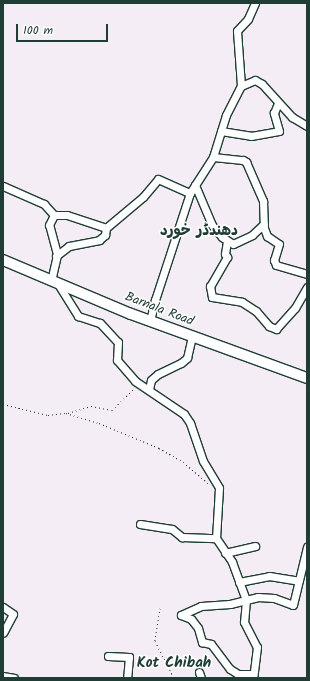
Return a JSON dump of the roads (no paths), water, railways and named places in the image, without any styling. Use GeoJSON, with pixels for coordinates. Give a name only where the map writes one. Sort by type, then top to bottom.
{"type":"FeatureCollection","features":[{"type":"Feature","properties":{"kind":"main road","name":"Barnala Road"},"geometry":{"type":"LineString","coordinates":[[3,260],[150,321],[307,378]]}},
{"type":"Feature","properties":{"kind":"street"},"geometry":{"type":"LineString","coordinates":[[150,321],[154,300],[190,193],[213,157],[220,131],[241,86],[236,30],[248,19],[255,3]]}},
{"type":"Feature","properties":{"kind":"street"},"geometry":{"type":"LineString","coordinates":[[241,86],[255,80],[262,84],[292,117],[307,126]]}},
{"type":"Feature","properties":{"kind":"street"},"geometry":{"type":"LineString","coordinates":[[220,131],[251,136],[279,131],[274,113],[278,103]]}},
{"type":"Feature","properties":{"kind":"street"},"geometry":{"type":"LineString","coordinates":[[213,157],[246,162],[263,201],[264,224],[267,236],[279,244],[274,260],[276,264],[307,274]]}},
{"type":"Feature","properties":{"kind":"street"},"geometry":{"type":"LineString","coordinates":[[56,256],[69,246],[99,240],[105,235],[106,228],[143,198],[158,179],[190,193]]}},
{"type":"Feature","properties":{"kind":"street"},"geometry":{"type":"LineString","coordinates":[[195,185],[212,226],[227,241],[233,244],[241,241],[264,224]]}},
{"type":"Feature","properties":{"kind":"street"},"geometry":{"type":"LineString","coordinates":[[3,186],[44,204],[54,215],[67,215],[106,228]]}},
{"type":"Feature","properties":{"kind":"street"},"geometry":{"type":"LineString","coordinates":[[54,215],[49,225],[56,256],[55,282],[78,316],[100,323],[118,342],[118,363],[135,381],[184,414],[190,423],[210,476],[219,488],[216,538],[225,553],[246,600],[244,622],[257,647],[253,676],[238,674],[230,670],[211,644],[202,642],[198,628],[191,619],[181,615],[201,606],[230,604],[246,600],[266,597],[293,605],[307,547]]}},
{"type":"Feature","properties":{"kind":"street"},"geometry":{"type":"LineString","coordinates":[[227,241],[225,254],[227,257],[210,286],[212,297],[242,302],[256,311],[269,326],[276,329],[295,308],[307,287]]}},
{"type":"Feature","properties":{"kind":"street"},"geometry":{"type":"LineString","coordinates":[[149,389],[151,380],[158,374],[181,364],[187,358],[192,337]]}},
{"type":"Feature","properties":{"kind":"street"},"geometry":{"type":"LineString","coordinates":[[140,524],[172,529],[182,538],[216,538]]}},
{"type":"Feature","properties":{"kind":"street"},"geometry":{"type":"LineString","coordinates":[[225,553],[255,546]]}},
{"type":"Feature","properties":{"kind":"street"},"geometry":{"type":"LineString","coordinates":[[239,582],[269,576],[299,581]]}},
{"type":"Feature","properties":{"kind":"street"},"geometry":{"type":"LineString","coordinates":[[3,607],[13,614],[3,633]]}},
{"type":"Feature","properties":{"kind":"street"},"geometry":{"type":"LineString","coordinates":[[108,656],[128,657],[127,678]]}},
{"type":"Feature","properties":{"kind":"street"},"geometry":{"type":"LineString","coordinates":[[3,676],[14,678]]}},
{"type":"Feature","properties":{"kind":"district","name":"دھندڈر خورد"},"geometry":{"type":"Point","coordinates":[199,232]}},
{"type":"Feature","properties":{"kind":"district","name":"Kot Chibah"},"geometry":{"type":"Point","coordinates":[174,664]}}]}
